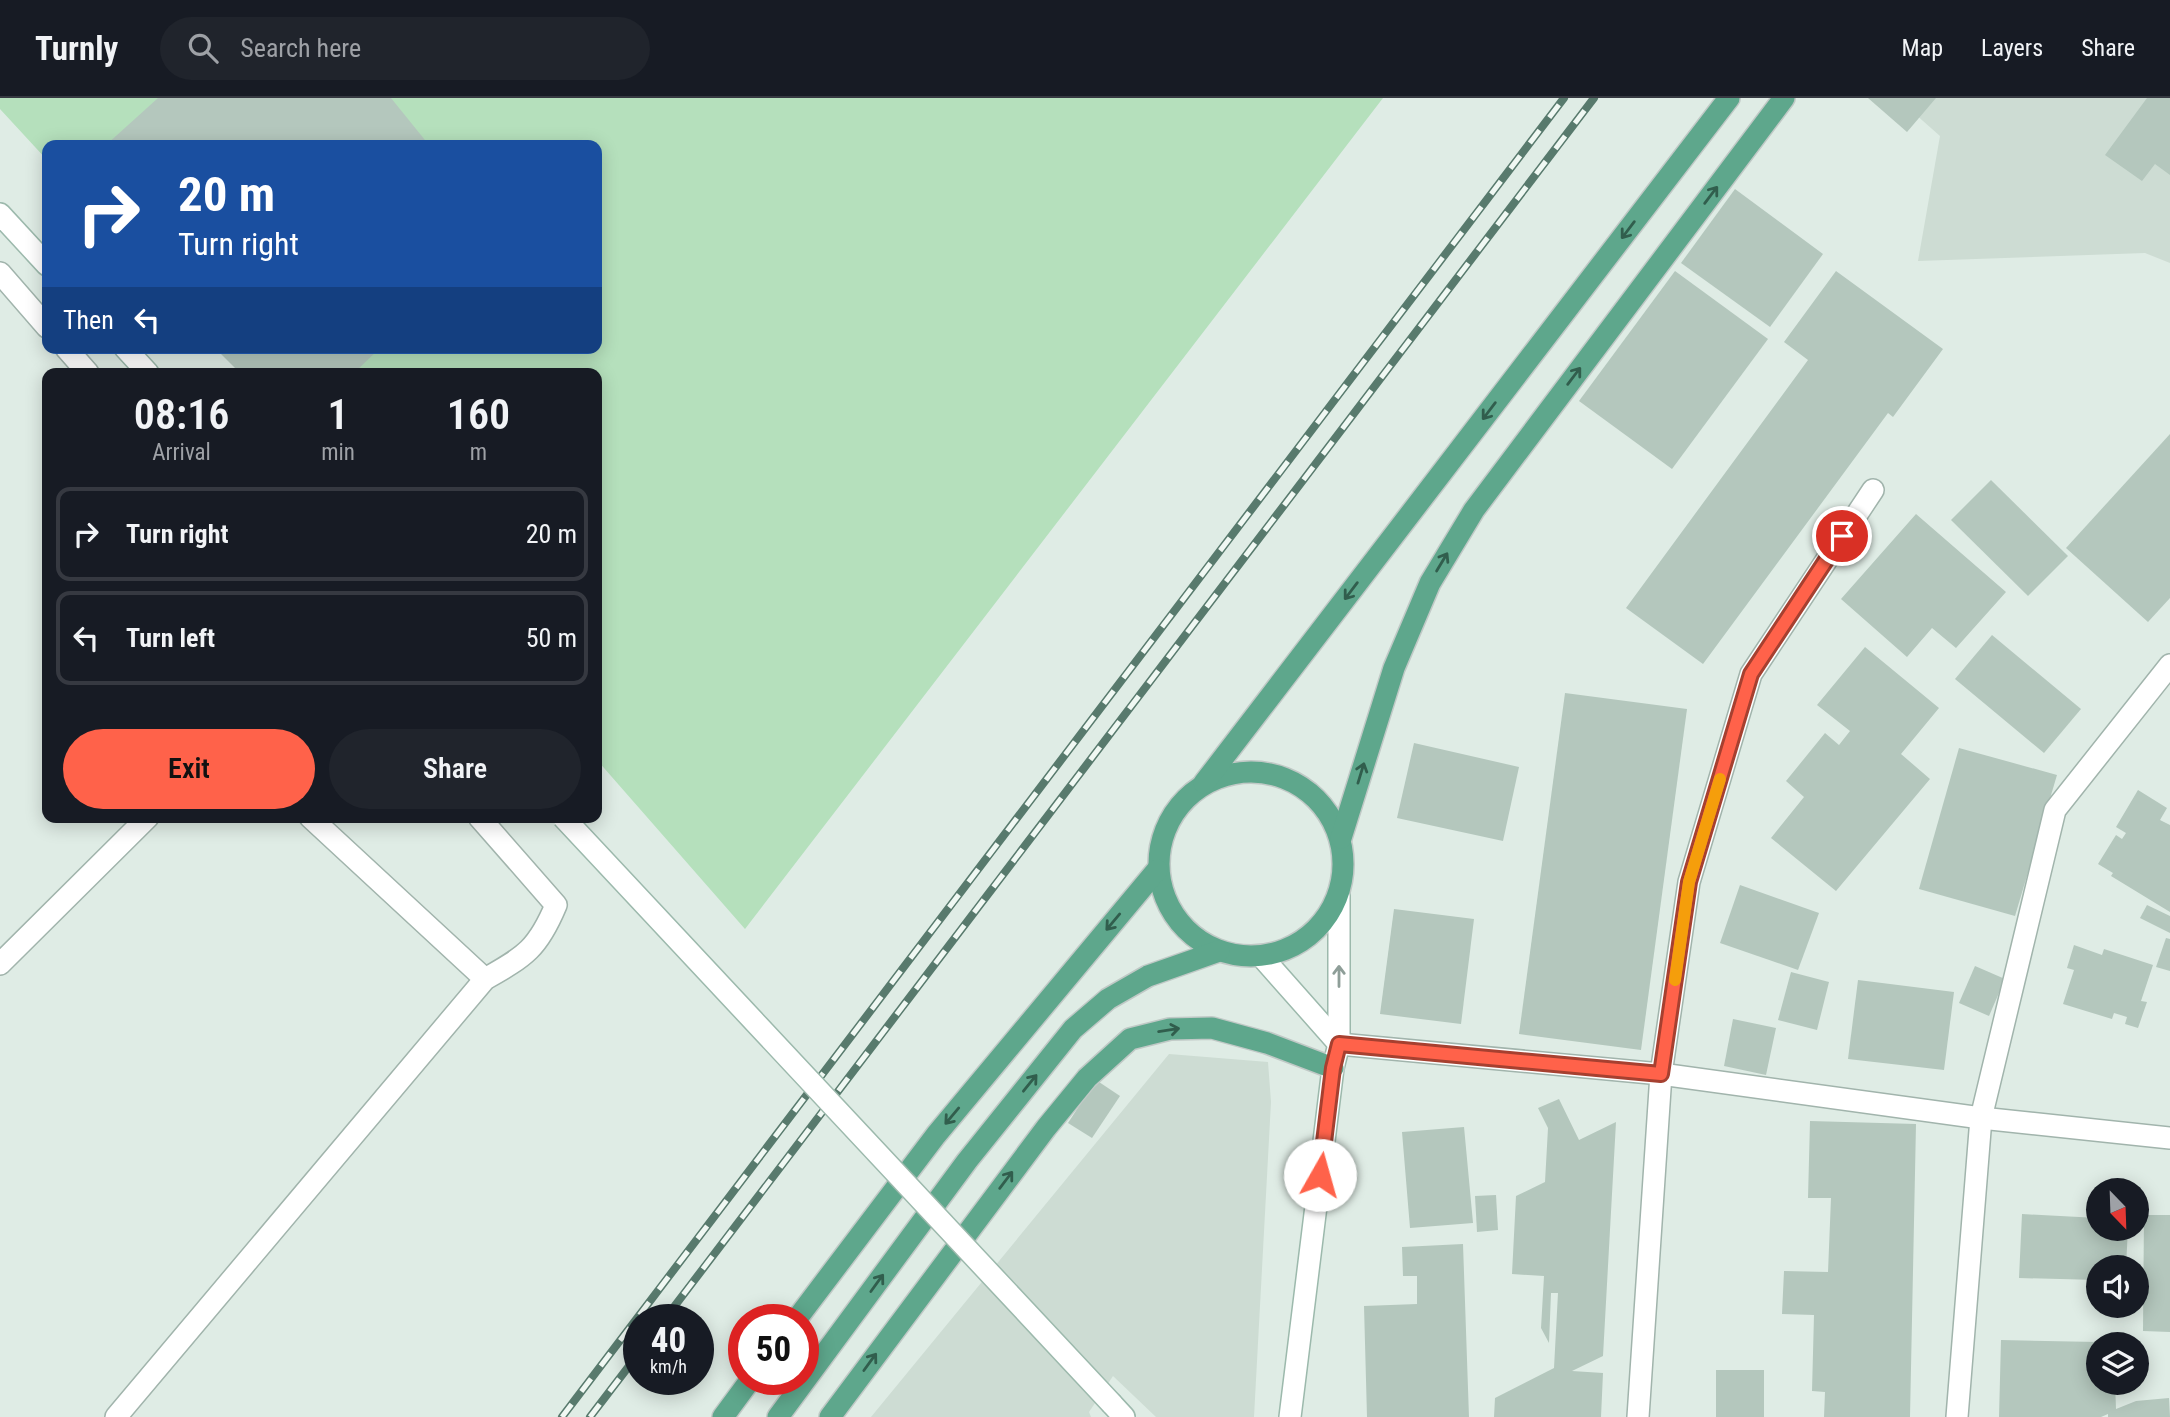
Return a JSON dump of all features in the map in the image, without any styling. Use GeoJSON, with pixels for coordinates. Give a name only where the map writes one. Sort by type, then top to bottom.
{"type":"FeatureCollection","features":[{"type":"Feature","properties":{"kind":"main road"},"geometry":{"type":"LineString","coordinates":[[1205,783],[1237,772],[1270,773],[1301,786],[1326,808],[1341,838],[1344,867],[1339,895],[1322,925],[1295,947],[1262,957],[1230,956],[1201,944],[1178,923],[1157,870],[1159,844],[1168,820],[1184,799],[1205,783],[1729,98]]}},
{"type":"Feature","properties":{"kind":"main road"},"geometry":{"type":"LineString","coordinates":[[1341,838],[1394,668],[1430,583],[1474,510],[1784,98]]}},
{"type":"Feature","properties":{"kind":"main road"},"geometry":{"type":"LineString","coordinates":[[808,1304],[936,1135],[1157,870]]}},
{"type":"Feature","properties":{"kind":"main road"},"geometry":{"type":"LineString","coordinates":[[778,1417],[967,1161],[1073,1029],[1108,999],[1148,976],[1219,951]]}},
{"type":"Feature","properties":{"kind":"main road"},"geometry":{"type":"LineString","coordinates":[[830,1417],[1046,1128],[1087,1078],[1130,1039],[1170,1029],[1212,1028],[1267,1043],[1333,1068]]}},
{"type":"Feature","properties":{"kind":"main road"},"geometry":{"type":"LineString","coordinates":[[723,1417],[739,1395]]}},
{"type":"Feature","properties":{"kind":"street"},"geometry":{"type":"LineString","coordinates":[[0,214],[42,259]]}},
{"type":"Feature","properties":{"kind":"street"},"geometry":{"type":"LineString","coordinates":[[0,273],[42,321]]}},
{"type":"Feature","properties":{"kind":"street"},"geometry":{"type":"LineString","coordinates":[[71,354],[84,368]]}},
{"type":"Feature","properties":{"kind":"street"},"geometry":{"type":"LineString","coordinates":[[131,354],[143,368]]}},
{"type":"Feature","properties":{"kind":"street"},"geometry":{"type":"LineString","coordinates":[[1638,1417],[1661,1074],[1689,882],[1751,674],[1873,490]]}},
{"type":"Feature","properties":{"kind":"street"},"geometry":{"type":"LineString","coordinates":[[1957,1417],[1981,1118],[2054,810],[2170,665]]}},
{"type":"Feature","properties":{"kind":"street"},"geometry":{"type":"LineString","coordinates":[[0,964],[142,823]]}},
{"type":"Feature","properties":{"kind":"street"},"geometry":{"type":"LineString","coordinates":[[316,823],[485,979]]}},
{"type":"Feature","properties":{"kind":"street"},"geometry":{"type":"LineString","coordinates":[[116,1417],[485,979],[517,961],[542,938],[556,905],[484,823]]}},
{"type":"Feature","properties":{"kind":"street"},"geometry":{"type":"LineString","coordinates":[[570,823],[1118,1411]]}},
{"type":"Feature","properties":{"kind":"street"},"geometry":{"type":"LineString","coordinates":[[1290,1417],[1333,1068],[1339,1044],[1339,895]]}},
{"type":"Feature","properties":{"kind":"street"},"geometry":{"type":"LineString","coordinates":[[1262,957],[1339,1044],[1661,1074],[1981,1118],[2170,1138]]}},
{"type":"Feature","properties":{"kind":"shaded area"},"geometry":{"type":"Polygon","coordinates":[[[1897,98],[2170,98],[2170,263],[2145,253],[1918,261],[1940,136],[1897,98]]]}},
{"type":"Feature","properties":{"kind":"shaded area"},"geometry":{"type":"Polygon","coordinates":[[[1169,1054],[1268,1062],[1271,1102],[1254,1417],[1156,1417],[1113,1376],[1089,1412],[1091,1417],[871,1417],[1169,1054]]]}},
{"type":"Feature","properties":{"kind":"green space"},"geometry":{"type":"Polygon","coordinates":[[[0,98],[1383,98],[745,929],[602,766],[602,368],[238,368],[225,354],[602,354],[602,140],[42,140],[42,155],[0,109],[0,98]]]}},
{"type":"Feature","properties":{"kind":"building"},"geometry":{"type":"Polygon","coordinates":[[[158,98],[391,98],[425,140],[112,140],[158,98]]]}},
{"type":"Feature","properties":{"kind":"building"},"geometry":{"type":"Polygon","coordinates":[[[1868,98],[1936,98],[1907,132],[1868,98]]]}},
{"type":"Feature","properties":{"kind":"building"},"geometry":{"type":"Polygon","coordinates":[[[2147,98],[2170,98],[2170,175],[2155,164],[2142,181],[2105,155],[2147,98]]]}},
{"type":"Feature","properties":{"kind":"building"},"geometry":{"type":"Polygon","coordinates":[[[1735,189],[1823,254],[1770,327],[1681,263],[1735,189]]]}},
{"type":"Feature","properties":{"kind":"building"},"geometry":{"type":"Polygon","coordinates":[[[1675,271],[1768,339],[1672,469],[1579,401],[1675,271]]]}},
{"type":"Feature","properties":{"kind":"building"},"geometry":{"type":"Polygon","coordinates":[[[1836,271],[1943,349],[1893,417],[1888,413],[1703,664],[1626,608],[1808,360],[1784,342],[1836,271]]]}},
{"type":"Feature","properties":{"kind":"building"},"geometry":{"type":"Polygon","coordinates":[[[221,354],[374,354],[359,368],[235,368],[221,354]]]}},
{"type":"Feature","properties":{"kind":"building"},"geometry":{"type":"Polygon","coordinates":[[[2170,434],[2170,598],[2148,622],[2066,548],[2170,434]]]}},
{"type":"Feature","properties":{"kind":"building"},"geometry":{"type":"Polygon","coordinates":[[[1991,480],[2068,556],[2028,596],[1951,520],[1991,480]]]}},
{"type":"Feature","properties":{"kind":"building"},"geometry":{"type":"Polygon","coordinates":[[[1916,514],[2006,592],[1956,648],[1932,628],[1907,657],[1841,599],[1916,514]]]}},
{"type":"Feature","properties":{"kind":"building"},"geometry":{"type":"Polygon","coordinates":[[[1992,635],[2081,709],[2044,753],[1955,679],[1992,635]]]}},
{"type":"Feature","properties":{"kind":"building"},"geometry":{"type":"Polygon","coordinates":[[[1865,647],[1939,708],[1901,754],[1930,779],[1836,891],[1771,838],[1804,797],[1786,781],[1825,733],[1839,745],[1850,731],[1817,705],[1865,647]]]}},
{"type":"Feature","properties":{"kind":"building"},"geometry":{"type":"Polygon","coordinates":[[[1565,693],[1687,709],[1641,1050],[1519,1034],[1565,693]]]}},
{"type":"Feature","properties":{"kind":"building"},"geometry":{"type":"Polygon","coordinates":[[[1414,743],[1519,767],[1503,841],[1397,818],[1414,743]]]}},
{"type":"Feature","properties":{"kind":"building"},"geometry":{"type":"Polygon","coordinates":[[[1959,748],[2057,775],[2015,916],[1919,889],[1959,748]]]}},
{"type":"Feature","properties":{"kind":"building"},"geometry":{"type":"Polygon","coordinates":[[[2138,790],[2167,808],[2160,820],[2170,825],[2170,912],[2111,876],[2113,873],[2098,864],[2116,835],[2122,839],[2126,833],[2116,827],[2138,790]]]}},
{"type":"Feature","properties":{"kind":"building"},"geometry":{"type":"Polygon","coordinates":[[[1740,885],[1819,913],[1798,970],[1720,943],[1740,885]]]}},
{"type":"Feature","properties":{"kind":"building"},"geometry":{"type":"Polygon","coordinates":[[[2147,905],[2170,916],[2170,933],[2140,918],[2147,905]]]}},
{"type":"Feature","properties":{"kind":"building"},"geometry":{"type":"Polygon","coordinates":[[[1394,909],[1474,919],[1461,1024],[1380,1014],[1394,909]]]}},
{"type":"Feature","properties":{"kind":"building"},"geometry":{"type":"Polygon","coordinates":[[[2166,938],[2170,939],[2170,971],[2156,967],[2166,938]]]}},
{"type":"Feature","properties":{"kind":"building"},"geometry":{"type":"Polygon","coordinates":[[[2074,945],[2102,955],[2104,949],[2153,965],[2141,1001],[2147,1002],[2138,1028],[2125,1024],[2127,1017],[2114,1013],[2112,1019],[2063,1004],[2074,970],[2067,968],[2074,945]]]}},
{"type":"Feature","properties":{"kind":"building"},"geometry":{"type":"Polygon","coordinates":[[[1975,966],[2005,979],[1989,1016],[1959,1003],[1975,966]]]}},
{"type":"Feature","properties":{"kind":"building"},"geometry":{"type":"Polygon","coordinates":[[[1791,972],[1829,982],[1817,1030],[1778,1020],[1791,972]]]}},
{"type":"Feature","properties":{"kind":"building"},"geometry":{"type":"Polygon","coordinates":[[[1858,980],[1954,992],[1944,1070],[1848,1059],[1858,980]]]}},
{"type":"Feature","properties":{"kind":"building"},"geometry":{"type":"Polygon","coordinates":[[[1733,1019],[1776,1028],[1766,1075],[1724,1066],[1733,1019]]]}},
{"type":"Feature","properties":{"kind":"building"},"geometry":{"type":"Polygon","coordinates":[[[1096,1080],[1120,1096],[1092,1138],[1068,1123],[1096,1080]]]}},
{"type":"Feature","properties":{"kind":"building"},"geometry":{"type":"Polygon","coordinates":[[[1559,1099],[1579,1140],[1616,1122],[1603,1356],[1572,1371],[1603,1373],[1601,1417],[1494,1417],[1495,1398],[1554,1368],[1558,1293],[1551,1293],[1549,1343],[1541,1328],[1544,1276],[1512,1274],[1516,1196],[1545,1182],[1548,1128],[1538,1108],[1559,1099]]]}},
{"type":"Feature","properties":{"kind":"building"},"geometry":{"type":"Polygon","coordinates":[[[1810,1121],[1916,1124],[1910,1417],[1824,1417],[1825,1392],[1812,1391],[1814,1315],[1782,1314],[1784,1271],[1828,1272],[1831,1198],[1808,1198],[1810,1121]]]}},
{"type":"Feature","properties":{"kind":"building"},"geometry":{"type":"Polygon","coordinates":[[[1464,1127],[1473,1223],[1410,1228],[1402,1132],[1464,1127]]]}},
{"type":"Feature","properties":{"kind":"building"},"geometry":{"type":"Polygon","coordinates":[[[1496,1195],[1498,1230],[1477,1232],[1475,1196],[1496,1195]]]}},
{"type":"Feature","properties":{"kind":"building"},"geometry":{"type":"Polygon","coordinates":[[[2022,1214],[2086,1217],[2086,1241],[2127,1241],[2127,1255],[2086,1255],[2086,1280],[2019,1278],[2022,1214]]]}},
{"type":"Feature","properties":{"kind":"building"},"geometry":{"type":"Polygon","coordinates":[[[2149,1215],[2170,1215],[2170,1332],[2143,1331],[2143,1318],[2149,1318],[2149,1255],[2144,1255],[2144,1241],[2149,1241],[2149,1215]]]}},
{"type":"Feature","properties":{"kind":"building"},"geometry":{"type":"Polygon","coordinates":[[[1463,1244],[1469,1417],[1367,1417],[1364,1306],[1417,1304],[1417,1276],[1403,1276],[1402,1247],[1463,1244]]]}},
{"type":"Feature","properties":{"kind":"building"},"geometry":{"type":"Polygon","coordinates":[[[2001,1340],[2086,1342],[2086,1395],[2115,1395],[2116,1409],[2136,1401],[2169,1398],[2170,1417],[2108,1417],[2108,1414],[2101,1417],[1999,1417],[2001,1340]]]}},
{"type":"Feature","properties":{"kind":"building"},"geometry":{"type":"Polygon","coordinates":[[[1716,1370],[1764,1370],[1764,1417],[1716,1417],[1716,1370]]]}},
{"type":"Feature","properties":{"kind":"railway"},"geometry":{"type":"LineString","coordinates":[[562,1417],[1564,98]]}},
{"type":"Feature","properties":{"kind":"railway"},"geometry":{"type":"LineString","coordinates":[[676,1304],[1594,98]]}},
{"type":"Feature","properties":{"kind":"railway"},"geometry":{"type":"LineString","coordinates":[[590,1417],[623,1374]]}},
{"type":"Feature","properties":{"kind":"slow traffic"},"geometry":{"type":"LineString","coordinates":[[1675,980],[1689,882],[1720,779]]}},
{"type":"Feature","properties":{"kind":"route"},"geometry":{"type":"LineString","coordinates":[[1320,1175],[1333,1068],[1339,1044],[1661,1074],[1689,882],[1751,674],[1842,536]]}}]}
